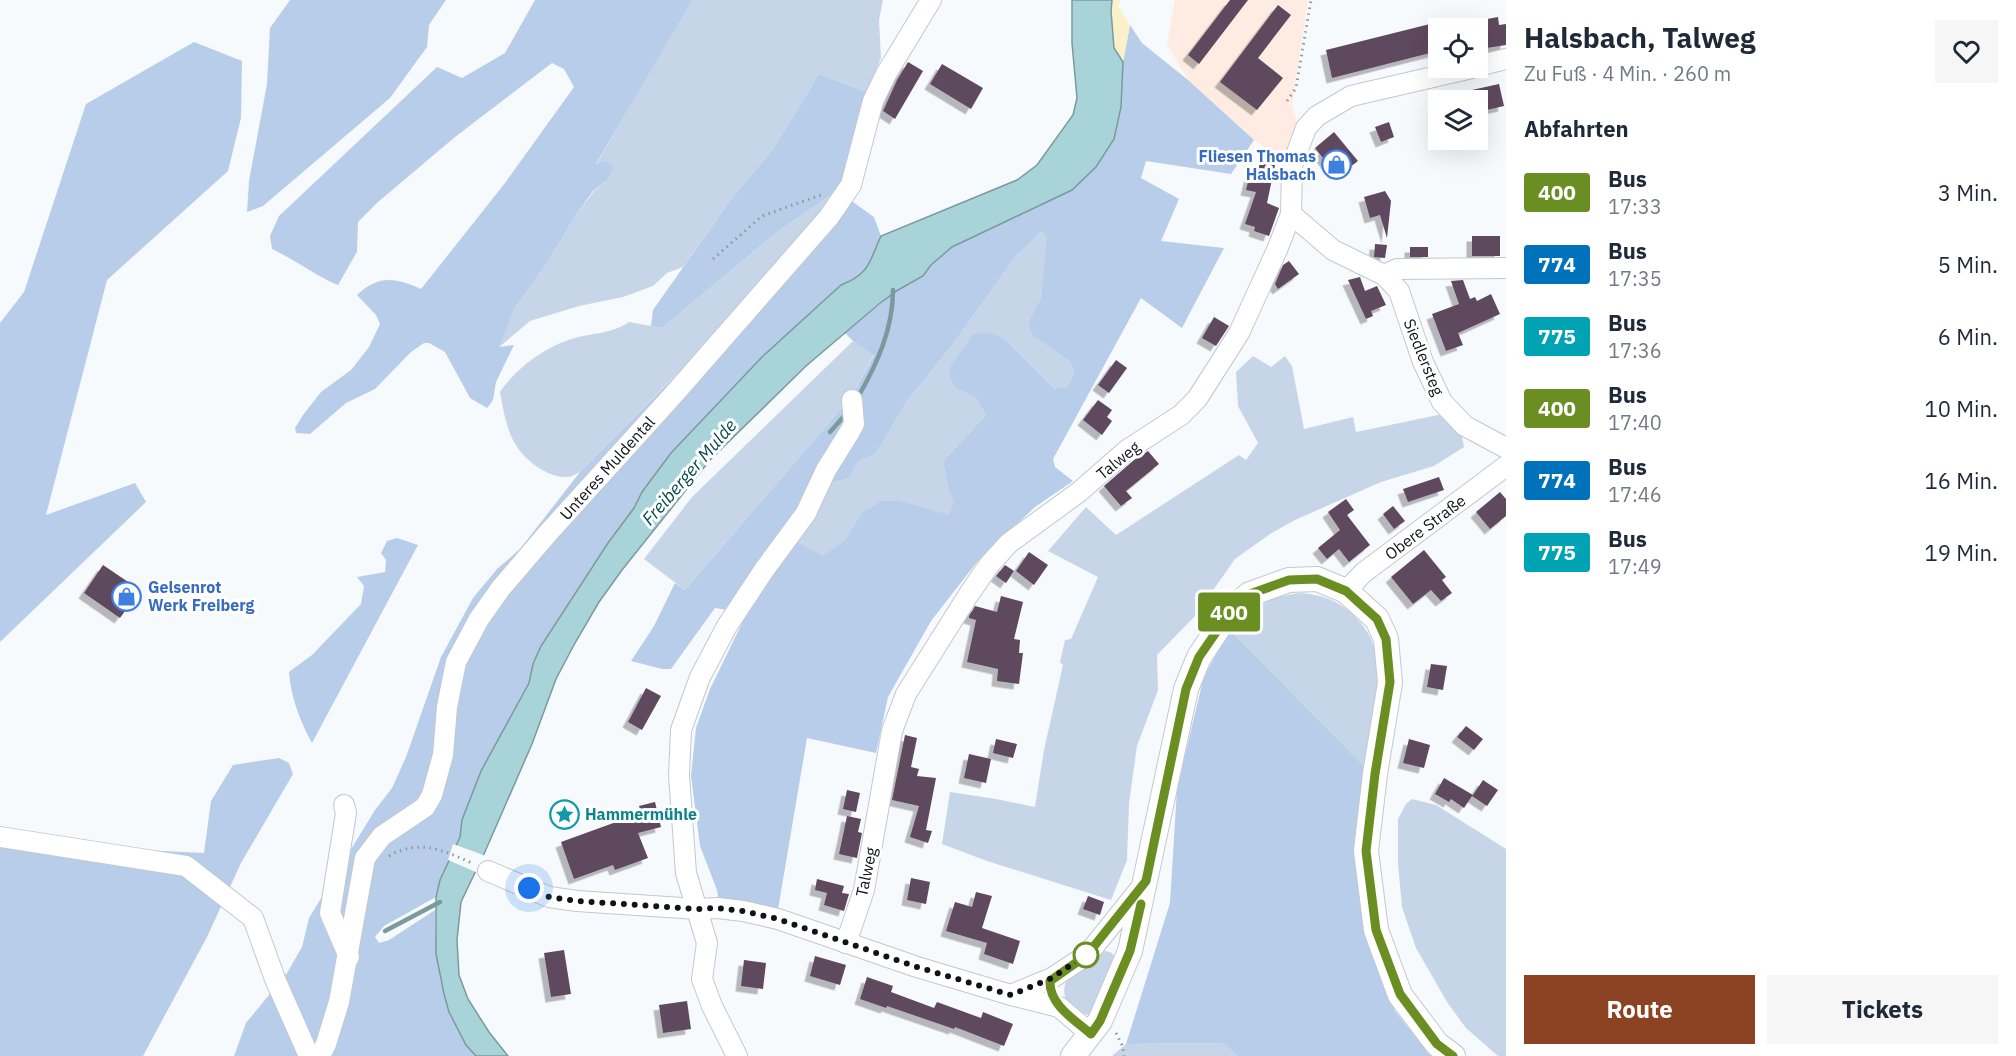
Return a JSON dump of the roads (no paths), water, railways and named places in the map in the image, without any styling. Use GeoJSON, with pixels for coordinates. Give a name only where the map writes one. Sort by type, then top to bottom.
{"type":"FeatureCollection","features":[{"type":"Feature","properties":{"kind":"main road"},"geometry":{"type":"LineString","coordinates":[[1073,1056],[1096,1028],[1130,951],[1186,689],[1199,657],[1231,609],[1250,594],[1289,580],[1317,579],[1346,591],[1377,619],[1386,639],[1390,682],[1375,774],[1366,851],[1376,930],[1400,994],[1437,1044],[1453,1056]]}},
{"type":"Feature","properties":{"kind":"street","name":"Unteres Muldental"},"geometry":{"type":"LineString","coordinates":[[320,1056],[327,1044],[339,1002],[349,957],[365,858],[382,836],[425,807],[432,795],[443,755],[447,707],[456,662],[479,619],[501,588],[549,532],[675,393],[828,218],[851,184],[873,101],[886,74],[931,0]]}},
{"type":"Feature","properties":{"kind":"street"},"geometry":{"type":"LineString","coordinates":[[1488,64],[1506,59]]}},
{"type":"Feature","properties":{"kind":"street","name":"Talweg"},"geometry":{"type":"LineString","coordinates":[[846,943],[864,890],[892,730],[906,694],[976,584],[1009,543],[1079,492],[1127,450],[1181,415],[1197,399],[1239,333],[1291,213],[1292,166],[1306,128],[1317,116],[1351,96],[1429,78]]}},
{"type":"Feature","properties":{"kind":"street","name":"Siedlersteg"},"geometry":{"type":"LineString","coordinates":[[1291,213],[1333,250],[1384,275],[1399,291],[1423,362],[1442,402],[1465,426],[1506,448]]}},
{"type":"Feature","properties":{"kind":"street"},"geometry":{"type":"LineString","coordinates":[[1384,275],[1397,269],[1506,268]]}},
{"type":"Feature","properties":{"kind":"street"},"geometry":{"type":"LineString","coordinates":[[737,1056],[712,1006],[702,979],[706,943],[686,873],[679,775],[681,730],[700,677],[722,636],[764,570],[806,513],[826,470],[849,434],[854,424],[852,405]]}},
{"type":"Feature","properties":{"kind":"street","name":"Obere Straße"},"geometry":{"type":"LineString","coordinates":[[1346,591],[1363,573],[1506,466]]}},
{"type":"Feature","properties":{"kind":"street"},"geometry":{"type":"LineString","coordinates":[[344,806],[346,813],[330,913],[349,957]]}},
{"type":"Feature","properties":{"kind":"street"},"geometry":{"type":"LineString","coordinates":[[0,837],[186,866],[253,918],[275,979],[309,1056]]}},
{"type":"Feature","properties":{"kind":"street"},"geometry":{"type":"LineString","coordinates":[[488,871],[549,897],[697,909],[717,908],[778,919],[917,967],[1059,1007],[1096,1028]]}},
{"type":"Feature","properties":{"kind":"street"},"geometry":{"type":"LineString","coordinates":[[1011,995],[1052,978],[1087,955],[1146,881]]}},
{"type":"Feature","properties":{"kind":"street"},"geometry":{"type":"LineString","coordinates":[[1052,978],[1050,988],[1059,1007]]}},
{"type":"Feature","properties":{"kind":"water","name":"Freiberger Mulde"},"geometry":{"type":"Polygon","coordinates":[[[1072,0],[1112,0],[1114,48],[1123,62],[1121,107],[1114,139],[1096,167],[1072,190],[952,247],[931,265],[923,276],[879,304],[806,366],[710,460],[622,570],[599,602],[575,643],[556,679],[532,744],[461,902],[457,940],[459,975],[468,999],[508,1056],[476,1056],[466,1045],[449,1012],[444,994],[436,954],[436,897],[440,880],[460,837],[462,820],[481,771],[529,683],[533,664],[541,646],[608,543],[634,508],[642,492],[671,453],[762,357],[841,285],[863,272],[881,236],[1017,180],[1037,165],[1073,115],[1077,98],[1072,43],[1072,0]]]}},
{"type":"Feature","properties":{"kind":"waterway"},"geometry":{"type":"LineString","coordinates":[[858,397],[883,346],[890,319],[893,290]]}},
{"type":"Feature","properties":{"kind":"waterway"},"geometry":{"type":"LineString","coordinates":[[830,432],[846,414]]}},
{"type":"Feature","properties":{"kind":"waterway"},"geometry":{"type":"LineString","coordinates":[[385,931],[440,902]]}},
{"type":"Feature","properties":{"kind":"place","name":"Fliesen Thomas Halsbach"},"geometry":{"type":"Point","coordinates":[1337,165]}},
{"type":"Feature","properties":{"kind":"place","name":"Gelsenrot Werk Freiberg"},"geometry":{"type":"Point","coordinates":[127,596]}},
{"type":"Feature","properties":{"kind":"place","name":"Hammermühle"},"geometry":{"type":"Point","coordinates":[564,814]}}]}
